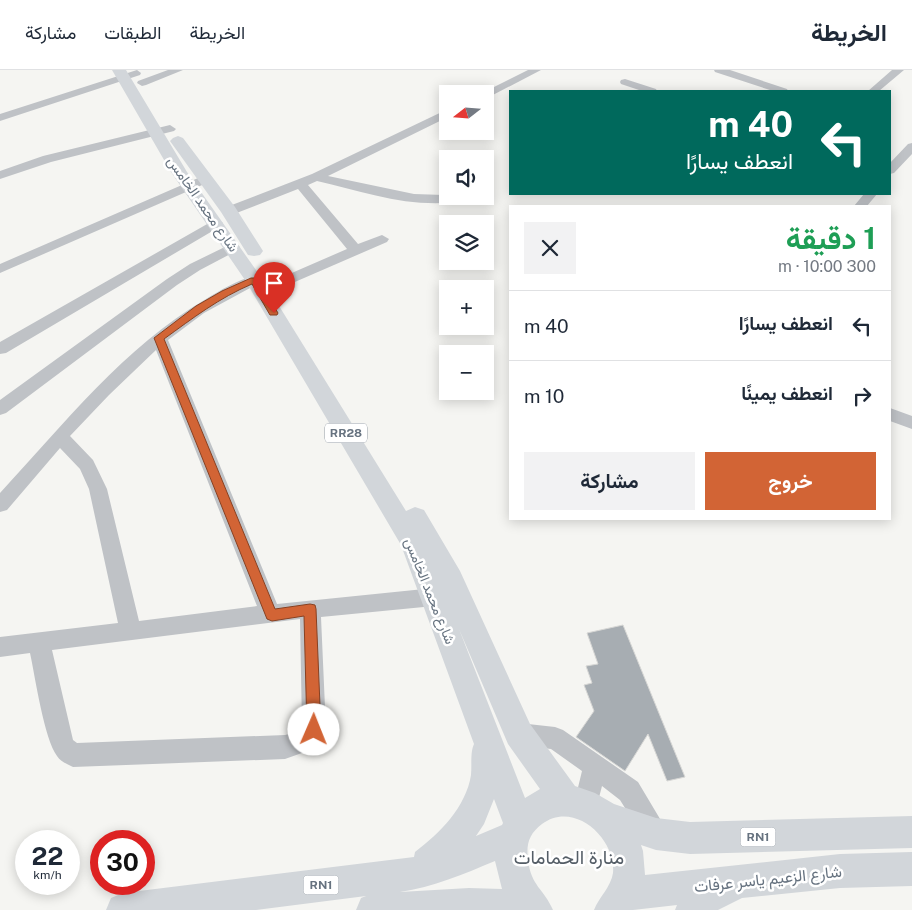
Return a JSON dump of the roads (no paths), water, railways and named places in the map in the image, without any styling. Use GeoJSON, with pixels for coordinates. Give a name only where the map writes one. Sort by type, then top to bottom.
{"type":"FeatureCollection","features":[{"type":"Feature","properties":{"kind":"main road","name":"شارع محمد الخامس"},"geometry":{"type":"LineString","coordinates":[[131,75],[162,131],[197,183],[223,217],[447,571],[519,734],[586,807],[620,834],[627,853],[629,874],[617,902]]}},
{"type":"Feature","properties":{"kind":"main road","name":"شارع محمد الخامس"},"geometry":{"type":"LineString","coordinates":[[223,217],[233,247],[265,283],[413,543],[488,739],[516,830]]}},
{"type":"Feature","properties":{"kind":"main road"},"geometry":{"type":"LineString","coordinates":[[415,873],[449,846],[473,813],[486,776],[488,739]]}},
{"type":"Feature","properties":{"kind":"main road","name":"RN1"},"geometry":{"type":"LineString","coordinates":[[123,910],[415,873],[455,860],[516,830],[531,810],[547,802],[586,807],[656,834],[690,838],[912,832]]}},
{"type":"Feature","properties":{"kind":"main road"},"geometry":{"type":"LineString","coordinates":[[516,830],[510,855],[512,874],[519,892],[534,909]]}},
{"type":"Feature","properties":{"kind":"main road","name":"شارع الزعيم ياسر عرفات"},"geometry":{"type":"LineString","coordinates":[[617,902],[751,880],[840,870],[912,869]]}},
{"type":"Feature","properties":{"kind":"main road"},"geometry":{"type":"LineString","coordinates":[[692,910],[710,895],[751,880]]}},
{"type":"Feature","properties":{"kind":"main road"},"geometry":{"type":"LineString","coordinates":[[373,910],[469,905],[534,909]]}},
{"type":"Feature","properties":{"kind":"street"},"geometry":{"type":"LineString","coordinates":[[0,118],[131,75],[178,70]]}},
{"type":"Feature","properties":{"kind":"street"},"geometry":{"type":"LineString","coordinates":[[494,90],[536,70]]}},
{"type":"Feature","properties":{"kind":"street"},"geometry":{"type":"LineString","coordinates":[[719,70],[779,90]]}},
{"type":"Feature","properties":{"kind":"street"},"geometry":{"type":"LineString","coordinates":[[874,90],[899,70]]}},
{"type":"Feature","properties":{"kind":"street"},"geometry":{"type":"LineString","coordinates":[[625,82],[649,90]]}},
{"type":"Feature","properties":{"kind":"street"},"geometry":{"type":"LineString","coordinates":[[0,349],[223,217],[316,177],[439,116]]}},
{"type":"Feature","properties":{"kind":"street"},"geometry":{"type":"LineString","coordinates":[[0,175],[47,159],[162,131]]}},
{"type":"Feature","properties":{"kind":"street"},"geometry":{"type":"LineString","coordinates":[[891,169],[912,147]]}},
{"type":"Feature","properties":{"kind":"street"},"geometry":{"type":"LineString","coordinates":[[316,177],[404,196],[439,200]]}},
{"type":"Feature","properties":{"kind":"street"},"geometry":{"type":"LineString","coordinates":[[0,269],[197,183]]}},
{"type":"Feature","properties":{"kind":"street"},"geometry":{"type":"LineString","coordinates":[[300,183],[356,251]]}},
{"type":"Feature","properties":{"kind":"street"},"geometry":{"type":"LineString","coordinates":[[861,205],[870,195]]}},
{"type":"Feature","properties":{"kind":"street"},"geometry":{"type":"LineString","coordinates":[[0,505],[25,479],[60,437],[159,338],[216,298],[356,251],[382,239]]}},
{"type":"Feature","properties":{"kind":"street"},"geometry":{"type":"LineString","coordinates":[[0,409],[172,282],[195,267],[233,247]]}},
{"type":"Feature","properties":{"kind":"street"},"geometry":{"type":"LineString","coordinates":[[159,338],[272,615]]}},
{"type":"Feature","properties":{"kind":"street"},"geometry":{"type":"LineString","coordinates":[[891,414],[912,423]]}},
{"type":"Feature","properties":{"kind":"street"},"geometry":{"type":"LineString","coordinates":[[60,437],[87,465],[98,489],[131,632]]}},
{"type":"Feature","properties":{"kind":"street"},"geometry":{"type":"LineString","coordinates":[[0,647],[310,609],[434,597]]}},
{"type":"Feature","properties":{"kind":"street"},"geometry":{"type":"LineString","coordinates":[[39,642],[60,738],[65,748],[74,755],[284,747],[304,741],[314,730],[310,609]]}},
{"type":"Feature","properties":{"kind":"street"},"geometry":{"type":"LineString","coordinates":[[519,734],[554,738],[595,766],[629,791],[656,834]]}},
{"type":"Feature","properties":{"kind":"street"},"geometry":{"type":"LineString","coordinates":[[586,807],[595,766]]}},
{"type":"Feature","properties":{"kind":"district","name":"منارة الحمامات"},"geometry":{"type":"Point","coordinates":[569,857]}}]}
